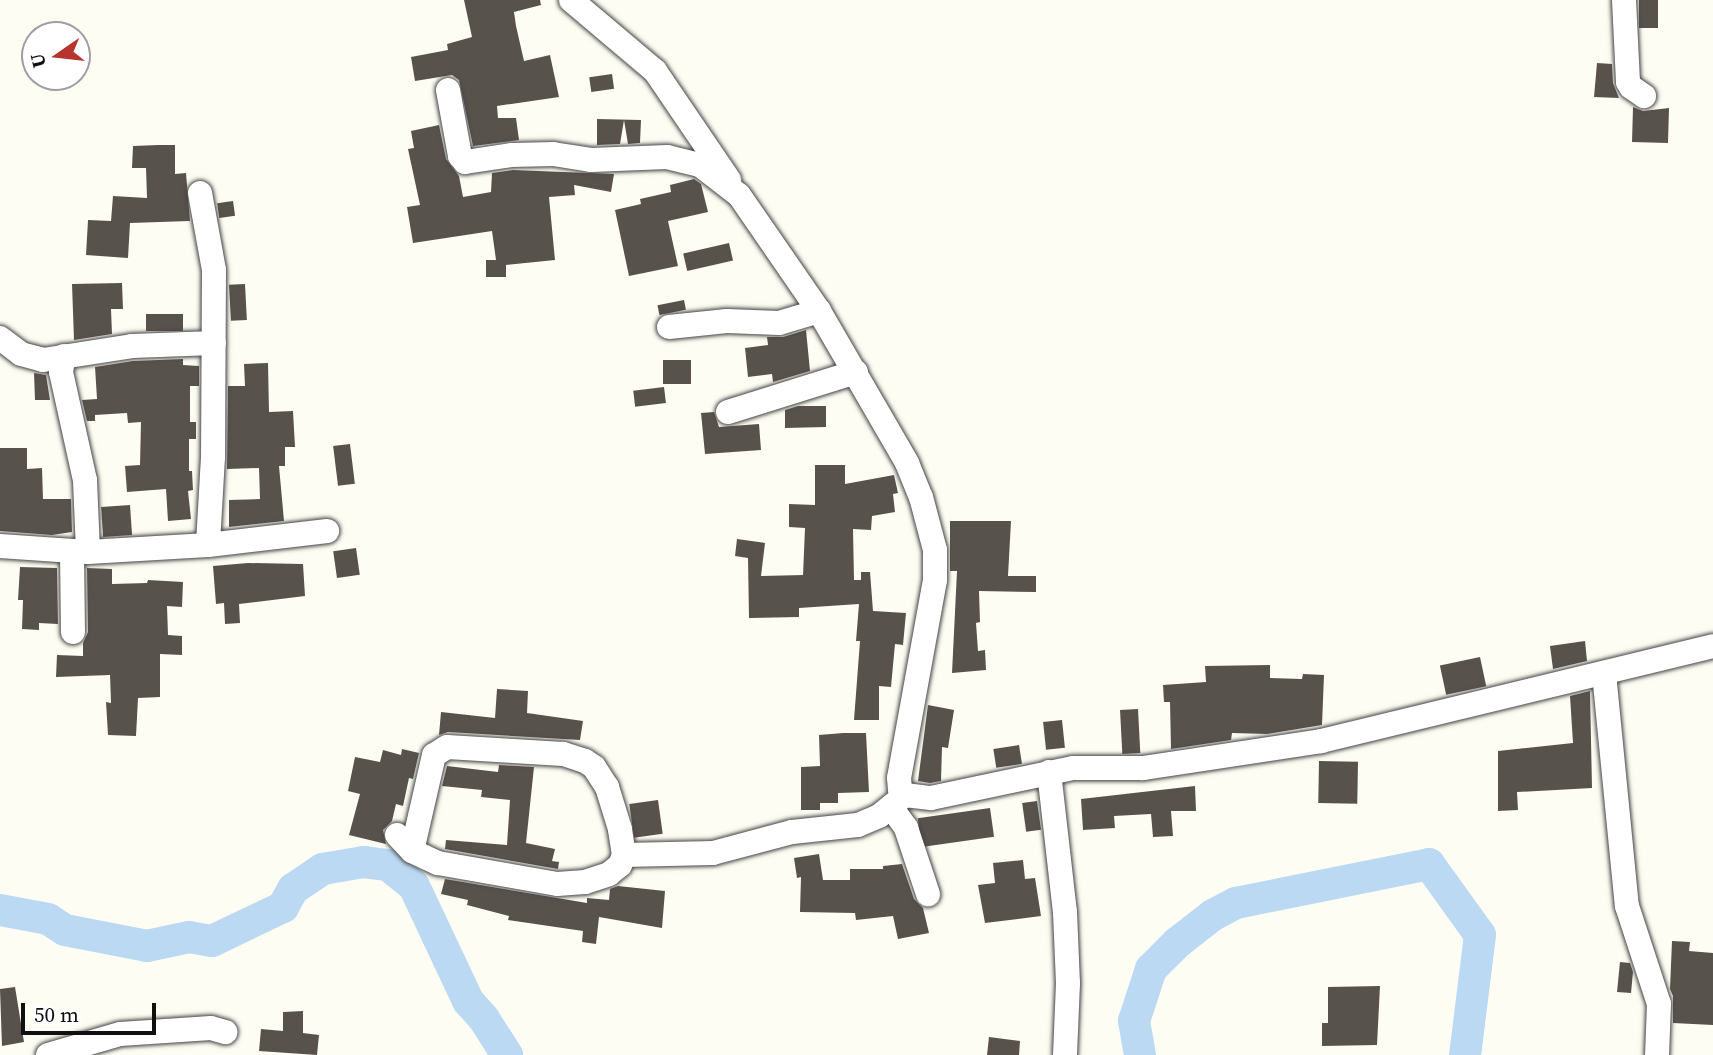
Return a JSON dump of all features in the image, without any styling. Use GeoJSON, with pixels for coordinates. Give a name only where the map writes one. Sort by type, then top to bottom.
{"type":"FeatureCollection","features":[{"type":"Feature","properties":{"kind":"street"},"geometry":{"type":"LineString","coordinates":[[571,0],[655,71],[819,311],[856,372],[916,485],[930,528],[937,565],[899,778],[898,801],[928,894]]}},
{"type":"Feature","properties":{"kind":"street"},"geometry":{"type":"LineString","coordinates":[[1624,0],[1628,82],[1644,96]]}},
{"type":"Feature","properties":{"kind":"street"},"geometry":{"type":"LineString","coordinates":[[448,90],[460,156],[466,162],[536,154],[592,160],[667,157],[700,165],[739,195]]}},
{"type":"Feature","properties":{"kind":"street"},"geometry":{"type":"LineString","coordinates":[[200,193],[214,270],[208,545]]}},
{"type":"Feature","properties":{"kind":"street"},"geometry":{"type":"LineString","coordinates":[[669,327],[727,321],[779,323],[819,311]]}},
{"type":"Feature","properties":{"kind":"street"},"geometry":{"type":"LineString","coordinates":[[0,338],[21,354],[43,360],[132,346],[214,343]]}},
{"type":"Feature","properties":{"kind":"street"},"geometry":{"type":"LineString","coordinates":[[64,356],[61,372],[85,480],[73,632]]}},
{"type":"Feature","properties":{"kind":"street"},"geometry":{"type":"LineString","coordinates":[[728,412],[856,372]]}},
{"type":"Feature","properties":{"kind":"street"},"geometry":{"type":"LineString","coordinates":[[0,546],[80,552],[208,545],[327,531]]}},
{"type":"Feature","properties":{"kind":"street"},"geometry":{"type":"LineString","coordinates":[[624,855],[664,856],[729,851],[792,832],[858,825],[898,801],[944,796],[1073,768],[1143,768],[1321,741],[1713,646]]}},
{"type":"Feature","properties":{"kind":"street"},"geometry":{"type":"LineString","coordinates":[[1604,673],[1627,906],[1659,1004],[1657,1055]]}},
{"type":"Feature","properties":{"kind":"street"},"geometry":{"type":"LineString","coordinates":[[447,747],[564,754],[585,761],[594,767],[607,788],[620,829],[624,855],[620,865],[609,874],[585,882],[556,884],[451,866],[405,843],[434,755],[447,747]]}},
{"type":"Feature","properties":{"kind":"street"},"geometry":{"type":"LineString","coordinates":[[1049,772],[1065,912],[1068,983],[1065,1055]]}},
{"type":"Feature","properties":{"kind":"street"},"geometry":{"type":"LineString","coordinates":[[47,1055],[120,1034],[211,1028],[225,1032]]}},
{"type":"Feature","properties":{"kind":"building"},"geometry":{"type":"Polygon","coordinates":[[[464,0],[540,0],[541,5],[514,12],[516,26],[524,61],[550,55],[559,97],[497,106],[498,118],[516,118],[519,140],[473,146],[459,80],[452,75],[415,81],[411,57],[448,50],[447,44],[472,37],[464,0]]]}},
{"type":"Feature","properties":{"kind":"building"},"geometry":{"type":"Polygon","coordinates":[[[1639,0],[1658,0],[1658,28],[1639,28],[1639,0]]]}},
{"type":"Feature","properties":{"kind":"building"},"geometry":{"type":"Polygon","coordinates":[[[1597,63],[1612,64],[1613,83],[1619,98],[1594,97],[1597,63]]]}},
{"type":"Feature","properties":{"kind":"building"},"geometry":{"type":"Polygon","coordinates":[[[612,74],[614,89],[591,92],[589,77],[612,74]]]}},
{"type":"Feature","properties":{"kind":"building"},"geometry":{"type":"Polygon","coordinates":[[[1633,107],[1643,111],[1669,108],[1668,143],[1632,142],[1633,107]]]}},
{"type":"Feature","properties":{"kind":"building"},"geometry":{"type":"Polygon","coordinates":[[[597,119],[641,120],[640,143],[628,144],[624,120],[620,144],[597,145],[597,119]]]}},
{"type":"Feature","properties":{"kind":"building"},"geometry":{"type":"Polygon","coordinates":[[[439,125],[446,159],[459,176],[463,197],[491,192],[492,173],[513,170],[614,174],[611,192],[574,185],[575,195],[549,197],[555,260],[506,265],[506,277],[486,277],[486,260],[496,260],[492,231],[413,243],[407,207],[420,205],[408,149],[414,148],[411,131],[439,125]]]}},
{"type":"Feature","properties":{"kind":"building"},"geometry":{"type":"Polygon","coordinates":[[[175,145],[175,174],[186,173],[190,221],[130,223],[128,258],[86,255],[88,220],[111,221],[113,196],[147,198],[146,168],[132,168],[133,146],[175,145]]]}},
{"type":"Feature","properties":{"kind":"building"},"geometry":{"type":"Polygon","coordinates":[[[694,179],[701,184],[708,212],[668,221],[678,266],[629,276],[615,210],[641,204],[640,199],[671,192],[670,185],[694,179]]]}},
{"type":"Feature","properties":{"kind":"building"},"geometry":{"type":"Polygon","coordinates":[[[233,201],[235,216],[219,218],[217,203],[233,201]]]}},
{"type":"Feature","properties":{"kind":"building"},"geometry":{"type":"Polygon","coordinates":[[[729,243],[733,261],[687,271],[683,254],[729,243]]]}},
{"type":"Feature","properties":{"kind":"building"},"geometry":{"type":"Polygon","coordinates":[[[122,283],[123,309],[111,309],[112,334],[74,340],[72,284],[122,283]]]}},
{"type":"Feature","properties":{"kind":"building"},"geometry":{"type":"Polygon","coordinates":[[[245,284],[247,320],[231,321],[229,285],[245,284]]]}},
{"type":"Feature","properties":{"kind":"building"},"geometry":{"type":"Polygon","coordinates":[[[684,300],[686,310],[659,315],[657,305],[684,300]]]}},
{"type":"Feature","properties":{"kind":"building"},"geometry":{"type":"Polygon","coordinates":[[[146,314],[183,314],[183,331],[146,331],[146,314]]]}},
{"type":"Feature","properties":{"kind":"building"},"geometry":{"type":"Polygon","coordinates":[[[806,330],[810,371],[773,382],[772,374],[748,377],[745,348],[768,345],[767,337],[783,337],[806,330]]]}},
{"type":"Feature","properties":{"kind":"building"},"geometry":{"type":"Polygon","coordinates":[[[183,359],[183,365],[199,366],[199,386],[190,386],[190,422],[196,422],[196,439],[189,439],[189,471],[192,471],[193,490],[188,491],[191,519],[168,521],[166,489],[127,492],[125,466],[140,465],[141,422],[128,423],[127,413],[95,415],[95,421],[87,421],[82,400],[97,399],[95,367],[133,361],[183,359]]]}},
{"type":"Feature","properties":{"kind":"building"},"geometry":{"type":"Polygon","coordinates":[[[663,360],[691,360],[691,384],[663,384],[663,360]]]}},
{"type":"Feature","properties":{"kind":"building"},"geometry":{"type":"Polygon","coordinates":[[[268,363],[269,412],[293,411],[295,447],[285,447],[285,466],[279,466],[284,521],[229,527],[229,500],[260,499],[259,468],[227,469],[228,386],[245,386],[244,364],[268,363]]]}},
{"type":"Feature","properties":{"kind":"building"},"geometry":{"type":"Polygon","coordinates":[[[34,373],[46,375],[50,400],[35,400],[34,373]]]}},
{"type":"Feature","properties":{"kind":"building"},"geometry":{"type":"Polygon","coordinates":[[[664,387],[666,403],[635,407],[633,391],[664,387]]]}},
{"type":"Feature","properties":{"kind":"building"},"geometry":{"type":"Polygon","coordinates":[[[798,406],[826,406],[826,427],[785,428],[785,410],[798,406]]]}},
{"type":"Feature","properties":{"kind":"building"},"geometry":{"type":"Polygon","coordinates":[[[714,412],[719,427],[759,424],[761,450],[705,454],[701,413],[714,412]]]}},
{"type":"Feature","properties":{"kind":"building"},"geometry":{"type":"Polygon","coordinates":[[[350,444],[355,484],[338,486],[333,446],[350,444]]]}},
{"type":"Feature","properties":{"kind":"building"},"geometry":{"type":"Polygon","coordinates":[[[0,448],[27,448],[27,469],[42,468],[43,499],[71,499],[72,532],[52,535],[0,531],[0,448]]]}},
{"type":"Feature","properties":{"kind":"building"},"geometry":{"type":"Polygon","coordinates":[[[815,465],[845,465],[845,484],[894,475],[898,493],[893,494],[895,512],[872,516],[871,530],[853,529],[854,580],[861,580],[861,572],[870,572],[873,611],[906,613],[903,645],[895,644],[891,687],[879,686],[879,720],[854,720],[860,641],[856,641],[859,604],[799,608],[799,617],[749,618],[748,558],[735,556],[737,539],[765,543],[761,576],[803,575],[805,528],[789,527],[789,504],[815,505],[815,465]]]}},
{"type":"Feature","properties":{"kind":"building"},"geometry":{"type":"Polygon","coordinates":[[[130,505],[132,535],[103,537],[101,507],[130,505]]]}},
{"type":"Feature","properties":{"kind":"building"},"geometry":{"type":"Polygon","coordinates":[[[950,521],[1011,521],[1008,576],[1036,576],[1036,592],[979,591],[980,622],[976,623],[978,651],[985,650],[986,670],[952,673],[957,571],[950,571],[950,521]]]}},
{"type":"Feature","properties":{"kind":"building"},"geometry":{"type":"Polygon","coordinates":[[[356,548],[360,575],[337,578],[333,551],[356,548]]]}},
{"type":"Feature","properties":{"kind":"building"},"geometry":{"type":"Polygon","coordinates":[[[248,563],[303,564],[305,596],[239,604],[240,623],[225,624],[224,603],[216,604],[213,566],[248,563]]]}},
{"type":"Feature","properties":{"kind":"building"},"geometry":{"type":"Polygon","coordinates":[[[20,567],[57,568],[58,624],[39,623],[39,630],[22,629],[23,600],[18,600],[20,567]]]}},
{"type":"Feature","properties":{"kind":"building"},"geometry":{"type":"Polygon","coordinates":[[[87,568],[112,569],[112,584],[147,583],[148,580],[183,582],[182,607],[167,606],[168,635],[182,636],[182,655],[160,654],[160,697],[138,698],[136,736],[108,735],[106,702],[111,703],[110,675],[56,677],[57,655],[83,656],[83,643],[88,632],[87,568]]]}},
{"type":"Feature","properties":{"kind":"building"},"geometry":{"type":"Polygon","coordinates":[[[1585,641],[1587,661],[1553,669],[1550,646],[1585,641]]]}},
{"type":"Feature","properties":{"kind":"building"},"geometry":{"type":"Polygon","coordinates":[[[1480,657],[1486,686],[1446,695],[1440,666],[1480,657]]]}},
{"type":"Feature","properties":{"kind":"building"},"geometry":{"type":"Polygon","coordinates":[[[1270,665],[1270,678],[1302,679],[1303,674],[1324,675],[1322,725],[1267,734],[1232,733],[1231,740],[1171,749],[1170,702],[1164,702],[1163,685],[1206,682],[1205,666],[1270,665]]]}},
{"type":"Feature","properties":{"kind":"building"},"geometry":{"type":"Polygon","coordinates":[[[497,689],[528,691],[527,713],[583,721],[580,740],[448,732],[439,735],[441,712],[495,718],[497,689]]]}},
{"type":"Feature","properties":{"kind":"building"},"geometry":{"type":"Polygon","coordinates":[[[1590,691],[1592,788],[1517,792],[1518,810],[1498,811],[1498,751],[1573,743],[1570,696],[1590,691]]]}},
{"type":"Feature","properties":{"kind":"building"},"geometry":{"type":"Polygon","coordinates":[[[928,705],[954,710],[948,748],[942,747],[941,781],[930,783],[918,781],[928,705]]]}},
{"type":"Feature","properties":{"kind":"building"},"geometry":{"type":"Polygon","coordinates":[[[1138,709],[1140,753],[1122,754],[1120,710],[1138,709]]]}},
{"type":"Feature","properties":{"kind":"building"},"geometry":{"type":"Polygon","coordinates":[[[1062,720],[1065,748],[1046,750],[1043,722],[1062,720]]]}},
{"type":"Feature","properties":{"kind":"building"},"geometry":{"type":"Polygon","coordinates":[[[866,733],[869,792],[838,793],[838,803],[820,803],[820,810],[801,810],[801,767],[820,766],[819,735],[866,733]]]}},
{"type":"Feature","properties":{"kind":"building"},"geometry":{"type":"Polygon","coordinates":[[[1019,745],[1022,764],[996,768],[993,749],[1019,745]]]}},
{"type":"Feature","properties":{"kind":"building"},"geometry":{"type":"Polygon","coordinates":[[[402,749],[419,753],[413,779],[409,778],[403,806],[396,804],[392,821],[383,830],[386,844],[349,835],[360,794],[348,791],[355,757],[380,762],[383,750],[401,755],[402,749]]]}},
{"type":"Feature","properties":{"kind":"building"},"geometry":{"type":"Polygon","coordinates":[[[1319,761],[1358,762],[1357,804],[1318,803],[1319,761]]]}},
{"type":"Feature","properties":{"kind":"building"},"geometry":{"type":"Polygon","coordinates":[[[499,765],[534,767],[526,843],[555,849],[552,861],[559,862],[558,869],[445,849],[446,840],[507,845],[510,800],[481,797],[482,790],[442,786],[447,766],[498,772],[499,765]]]}},
{"type":"Feature","properties":{"kind":"building"},"geometry":{"type":"Polygon","coordinates":[[[1195,786],[1196,811],[1171,811],[1173,836],[1153,837],[1151,814],[1114,816],[1115,828],[1083,830],[1081,799],[1195,786]]]}},
{"type":"Feature","properties":{"kind":"building"},"geometry":{"type":"Polygon","coordinates":[[[658,800],[663,834],[634,838],[629,804],[658,800]]]}},
{"type":"Feature","properties":{"kind":"building"},"geometry":{"type":"Polygon","coordinates":[[[1037,801],[1041,830],[1026,832],[1022,803],[1037,801]]]}},
{"type":"Feature","properties":{"kind":"building"},"geometry":{"type":"Polygon","coordinates":[[[990,808],[994,837],[922,847],[918,818],[990,808]]]}},
{"type":"Feature","properties":{"kind":"building"},"geometry":{"type":"Polygon","coordinates":[[[819,854],[823,880],[850,880],[850,869],[883,869],[883,866],[902,864],[914,899],[923,908],[929,933],[898,939],[893,916],[856,920],[855,913],[800,912],[801,877],[797,878],[794,858],[819,854]]]}},
{"type":"Feature","properties":{"kind":"building"},"geometry":{"type":"Polygon","coordinates":[[[1023,860],[1025,879],[1035,878],[1041,916],[985,923],[978,885],[995,883],[993,863],[1023,860]]]}},
{"type":"Feature","properties":{"kind":"building"},"geometry":{"type":"Polygon","coordinates":[[[445,879],[587,903],[587,898],[609,900],[610,889],[618,886],[665,891],[662,928],[599,917],[596,944],[582,942],[583,931],[508,920],[509,916],[467,905],[468,900],[441,894],[445,879]]]}},
{"type":"Feature","properties":{"kind":"building"},"geometry":{"type":"Polygon","coordinates":[[[1672,941],[1690,942],[1689,951],[1713,953],[1713,1025],[1673,1023],[1673,996],[1670,989],[1672,941]]]}},
{"type":"Feature","properties":{"kind":"building"},"geometry":{"type":"Polygon","coordinates":[[[1620,962],[1630,963],[1633,972],[1631,993],[1617,992],[1620,962]]]}},
{"type":"Feature","properties":{"kind":"building"},"geometry":{"type":"Polygon","coordinates":[[[1380,986],[1377,1045],[1322,1046],[1322,1023],[1328,1023],[1328,987],[1380,986]]]}},
{"type":"Feature","properties":{"kind":"building"},"geometry":{"type":"Polygon","coordinates":[[[15,987],[24,1042],[2,1046],[0,989],[15,987]]]}},
{"type":"Feature","properties":{"kind":"building"},"geometry":{"type":"Polygon","coordinates":[[[303,1011],[303,1033],[319,1035],[317,1055],[259,1051],[261,1029],[283,1031],[283,1012],[303,1011]]]}},
{"type":"Feature","properties":{"kind":"building"},"geometry":{"type":"Polygon","coordinates":[[[989,1037],[1020,1041],[1019,1055],[987,1055],[989,1037]]]}},
{"type":"Feature","properties":{"kind":"waterway"},"geometry":{"type":"LineString","coordinates":[[0,910],[48,919],[65,930],[147,946],[189,937],[212,941],[283,907],[293,889],[323,869],[363,862],[388,865],[414,886],[468,1001],[484,1019],[507,1055]]}},
{"type":"Feature","properties":{"kind":"waterway"},"geometry":{"type":"LineString","coordinates":[[1140,1055],[1134,1021],[1151,969],[1177,943],[1213,915],[1236,903],[1429,864],[1480,935],[1465,1055]]}}]}
